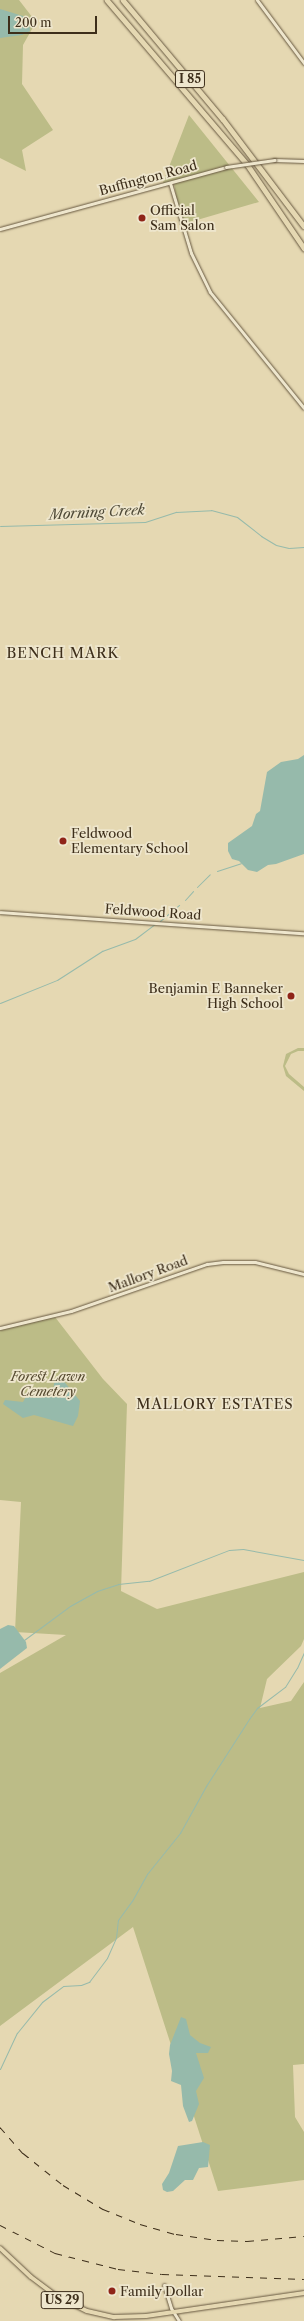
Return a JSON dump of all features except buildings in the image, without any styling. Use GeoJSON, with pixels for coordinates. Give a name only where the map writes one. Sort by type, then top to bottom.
{"type":"FeatureCollection","features":[{"type":"Feature","properties":{"kind":"highway","name":"I 85"},"geometry":{"type":"LineString","coordinates":[[107,0],[247,164],[304,248]]}},
{"type":"Feature","properties":{"kind":"highway","name":"I 85"},"geometry":{"type":"LineString","coordinates":[[123,0],[223,119],[304,226]]}},
{"type":"Feature","properties":{"kind":"main road","name":"US 29"},"geometry":{"type":"LineString","coordinates":[[1,2251],[47,2290],[67,2302],[87,2311],[129,2318],[304,2293]]}},
{"type":"Feature","properties":{"kind":"street"},"geometry":{"type":"LineString","coordinates":[[257,0],[304,63]]}},
{"type":"Feature","properties":{"kind":"street","name":"Buffington Road"},"geometry":{"type":"LineString","coordinates":[[0,229],[226,167],[274,160],[304,161]]}},
{"type":"Feature","properties":{"kind":"street"},"geometry":{"type":"LineString","coordinates":[[170,183],[191,253],[210,292],[304,408]]}},
{"type":"Feature","properties":{"kind":"street","name":"Feldwood Road"},"geometry":{"type":"LineString","coordinates":[[0,912],[304,933]]}},
{"type":"Feature","properties":{"kind":"street","name":"Mallory Road"},"geometry":{"type":"LineString","coordinates":[[0,1328],[71,1311],[207,1264],[231,1261],[255,1262],[304,1274]]}},
{"type":"Feature","properties":{"kind":"street"},"geometry":{"type":"LineString","coordinates":[[164,2285],[173,2312],[179,2321]]}},
{"type":"Feature","properties":{"kind":"green space"},"geometry":{"type":"Polygon","coordinates":[[[0,0],[19,0],[36,22],[23,45],[22,84],[53,130],[22,150],[26,171],[0,158],[0,0]]]}},
{"type":"Feature","properties":{"kind":"green space"},"geometry":{"type":"Polygon","coordinates":[[[189,115],[259,202],[180,225],[174,183],[162,185],[189,115]]]}},
{"type":"Feature","properties":{"kind":"green space"},"geometry":{"type":"Polygon","coordinates":[[[298,1048],[304,1048],[304,1051],[298,1051],[291,1054],[285,1066],[289,1074],[304,1087],[304,1091],[286,1076],[283,1066],[286,1054],[298,1048]]]}},
{"type":"Feature","properties":{"kind":"green space","name":"Forest Lawn Cemetery"},"geometry":{"type":"Polygon","coordinates":[[[55,1317],[103,1379],[127,1404],[121,1591],[157,1609],[304,1572],[304,1639],[301,1646],[267,1679],[260,1708],[291,1701],[304,1682],[304,2064],[293,2065],[295,2117],[304,2132],[304,2180],[218,2191],[133,1927],[0,2026],[0,1673],[66,1635],[15,1632],[21,1502],[0,1500],[0,1330],[55,1317]]]}},
{"type":"Feature","properties":{"kind":"shaded area"},"geometry":{"type":"Polygon","coordinates":[[[0,9],[23,16],[29,22],[30,31],[22,35],[0,38],[0,9]]]}},
{"type":"Feature","properties":{"kind":"shaded area"},"geometry":{"type":"Polygon","coordinates":[[[304,755],[304,854],[276,864],[268,865],[257,872],[248,870],[239,861],[232,859],[228,851],[228,843],[252,826],[256,814],[260,811],[267,772],[281,762],[298,759],[304,755]]]}},
{"type":"Feature","properties":{"kind":"shaded area"},"geometry":{"type":"Polygon","coordinates":[[[62,1379],[80,1401],[78,1416],[73,1426],[34,1415],[23,1418],[3,1404],[5,1400],[23,1402],[28,1393],[39,1389],[41,1389],[43,1396],[50,1397],[53,1393],[54,1383],[62,1379]]]}},
{"type":"Feature","properties":{"kind":"shaded area"},"geometry":{"type":"Polygon","coordinates":[[[8,1625],[14,1626],[26,1642],[27,1648],[0,1669],[0,1629],[8,1625]]]}},
{"type":"Feature","properties":{"kind":"shaded area"},"geometry":{"type":"Polygon","coordinates":[[[181,2017],[186,2019],[190,2035],[200,2043],[211,2047],[208,2053],[196,2053],[204,2078],[196,2091],[199,2104],[192,2121],[189,2122],[183,2106],[181,2085],[171,2081],[172,2071],[169,2054],[170,2045],[181,2017]]]}},
{"type":"Feature","properties":{"kind":"shaded area"},"geometry":{"type":"Polygon","coordinates":[[[203,2142],[210,2145],[208,2167],[199,2168],[193,2180],[185,2180],[173,2191],[167,2192],[163,2190],[162,2184],[169,2173],[178,2146],[203,2142]]]}},
{"type":"Feature","properties":{"kind":"waterway","name":"Morning Creek"},"geometry":{"type":"LineString","coordinates":[[0,526],[145,522],[176,512],[211,510],[237,517],[261,536],[276,545],[289,548],[304,547]]}},
{"type":"Feature","properties":{"kind":"waterway"},"geometry":{"type":"LineString","coordinates":[[217,871],[241,863]]}},
{"type":"Feature","properties":{"kind":"waterway"},"geometry":{"type":"LineString","coordinates":[[197,887],[210,874]]}},
{"type":"Feature","properties":{"kind":"waterway"},"geometry":{"type":"LineString","coordinates":[[185,900],[193,891]]}},
{"type":"Feature","properties":{"kind":"waterway"},"geometry":{"type":"LineString","coordinates":[[160,921],[179,905]]}},
{"type":"Feature","properties":{"kind":"waterway"},"geometry":{"type":"LineString","coordinates":[[0,1003],[57,980],[102,951],[135,939],[155,924]]}},
{"type":"Feature","properties":{"kind":"waterway"},"geometry":{"type":"LineString","coordinates":[[24,1640],[70,1606],[97,1591],[118,1584],[149,1581],[229,1550],[243,1549],[304,1560]]}},
{"type":"Feature","properties":{"kind":"waterway"},"geometry":{"type":"LineString","coordinates":[[0,2069],[17,2033],[42,2002],[63,1986],[81,1985],[89,1982],[107,1958],[116,1938],[118,1920],[132,1901],[147,1874],[180,1833],[206,1786],[249,1719],[257,1708],[285,1687],[297,1668],[304,1652]]}},
{"type":"Feature","properties":{"kind":"railway"},"geometry":{"type":"LineString","coordinates":[[0,2127],[23,2153],[63,2185],[103,2209],[140,2224],[176,2234],[217,2240],[247,2241],[304,2236]]}},
{"type":"Feature","properties":{"kind":"railway"},"geometry":{"type":"LineString","coordinates":[[0,2225],[55,2253],[118,2269],[162,2274],[304,2279]]}},
{"type":"Feature","properties":{"kind":"place","name":"Official Sam Salon"},"geometry":{"type":"Point","coordinates":[142,218]}},
{"type":"Feature","properties":{"kind":"place","name":"Feldwood Elementary School"},"geometry":{"type":"Point","coordinates":[63,841]}},
{"type":"Feature","properties":{"kind":"place","name":"Benjamin E Banneker High School"},"geometry":{"type":"Point","coordinates":[291,996]}},
{"type":"Feature","properties":{"kind":"place","name":"Family Dollar"},"geometry":{"type":"Point","coordinates":[112,2291]}},
{"type":"Feature","properties":{"kind":"district","name":"BENCH MARK"},"geometry":{"type":"Point","coordinates":[63,653]}},
{"type":"Feature","properties":{"kind":"district","name":"MALLORY ESTATES"},"geometry":{"type":"Point","coordinates":[215,1404]}}]}
